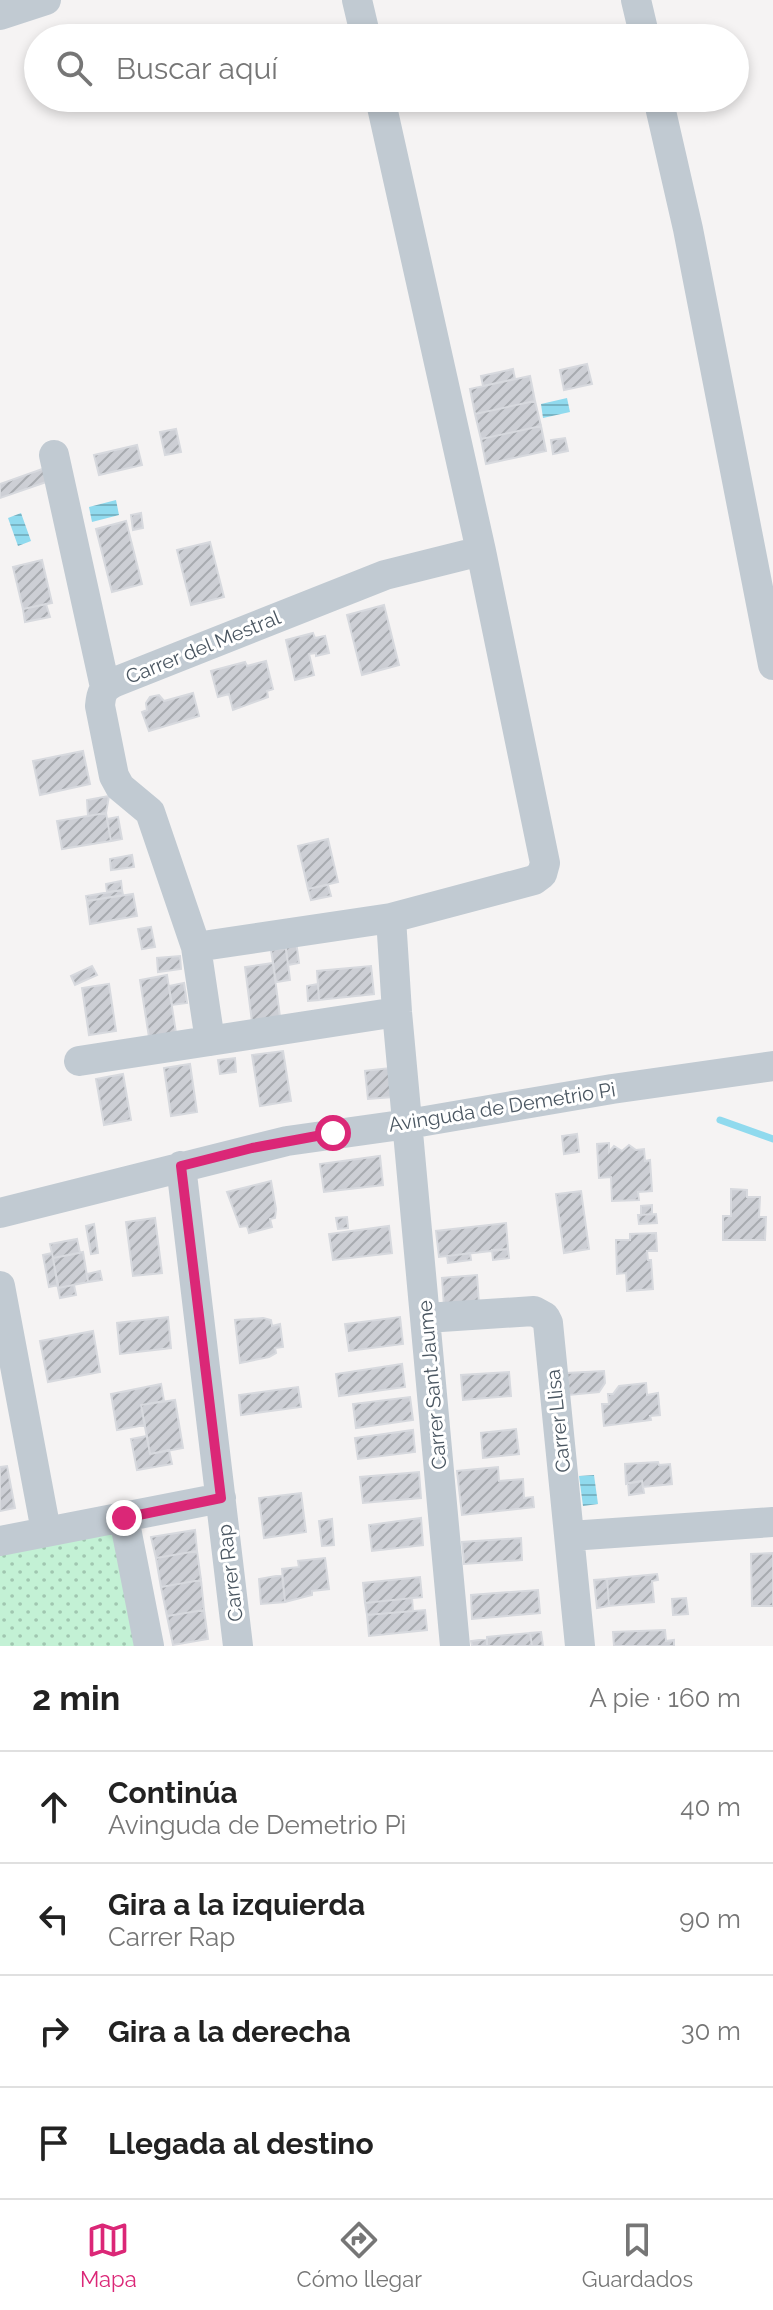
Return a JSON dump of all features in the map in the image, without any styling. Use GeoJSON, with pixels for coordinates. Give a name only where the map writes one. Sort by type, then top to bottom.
{"type":"FeatureCollection","features":[{"type":"Feature","properties":{"kind":"street"},"geometry":{"type":"LineString","coordinates":[[0,15],[46,0]]}},
{"type":"Feature","properties":{"kind":"street"},"geometry":{"type":"LineString","coordinates":[[357,0],[363,24]]}},
{"type":"Feature","properties":{"kind":"street"},"geometry":{"type":"LineString","coordinates":[[636,0],[642,24]]}},
{"type":"Feature","properties":{"kind":"street"},"geometry":{"type":"LineString","coordinates":[[196,947],[391,918],[534,880],[542,874],[545,863],[481,551],[383,112]]}},
{"type":"Feature","properties":{"kind":"street"},"geometry":{"type":"LineString","coordinates":[[661,112],[691,244],[773,665]]}},
{"type":"Feature","properties":{"kind":"street"},"geometry":{"type":"LineString","coordinates":[[54,455],[105,687]]}},
{"type":"Feature","properties":{"kind":"street","name":"Carrer del Mestral"},"geometry":{"type":"LineString","coordinates":[[210,1041],[196,947],[150,812],[120,787],[114,776],[100,706],[105,687],[385,575],[481,551]]}},
{"type":"Feature","properties":{"kind":"street","name":"Carrer Sant Jaume"},"geometry":{"type":"LineString","coordinates":[[391,918],[455,1646]]}},
{"type":"Feature","properties":{"kind":"street"},"geometry":{"type":"LineString","coordinates":[[79,1061],[397,1012]]}},
{"type":"Feature","properties":{"kind":"street","name":"Avinguda de Demetrio Pi"},"geometry":{"type":"LineString","coordinates":[[0,1213],[287,1141],[773,1066]]}},
{"type":"Feature","properties":{"kind":"street","name":"Carrer Rap"},"geometry":{"type":"LineString","coordinates":[[181,1166],[238,1646]]}},
{"type":"Feature","properties":{"kind":"street"},"geometry":{"type":"LineString","coordinates":[[0,1286],[46,1531]]}},
{"type":"Feature","properties":{"kind":"street","name":"Carrer Llisa"},"geometry":{"type":"LineString","coordinates":[[426,1318],[534,1311],[545,1317],[548,1323],[580,1646]]}},
{"type":"Feature","properties":{"kind":"street"},"geometry":{"type":"LineString","coordinates":[[0,1541],[221,1498]]}},
{"type":"Feature","properties":{"kind":"street"},"geometry":{"type":"LineString","coordinates":[[124,1518],[149,1646]]}},
{"type":"Feature","properties":{"kind":"street"},"geometry":{"type":"LineString","coordinates":[[570,1536],[773,1522]]}},
{"type":"Feature","properties":{"kind":"green space"},"geometry":{"type":"Polygon","coordinates":[[[112,1531],[139,1646],[0,1646],[0,1551],[112,1531]]]}},
{"type":"Feature","properties":{"kind":"water"},"geometry":{"type":"Polygon","coordinates":[[[567,398],[570,412],[543,418],[541,404],[567,398]]]}},
{"type":"Feature","properties":{"kind":"water"},"geometry":{"type":"Polygon","coordinates":[[[116,500],[119,515],[92,522],[89,507],[116,500]]]}},
{"type":"Feature","properties":{"kind":"water"},"geometry":{"type":"Polygon","coordinates":[[[21,513],[31,541],[18,546],[8,518],[21,513]]]}},
{"type":"Feature","properties":{"kind":"water"},"geometry":{"type":"Polygon","coordinates":[[[594,1475],[598,1504],[583,1506],[579,1476],[594,1475]]]}},
{"type":"Feature","properties":{"kind":"building"},"geometry":{"type":"Polygon","coordinates":[[[587,364],[592,384],[564,390],[560,370],[587,364]]]}},
{"type":"Feature","properties":{"kind":"building"},"geometry":{"type":"Polygon","coordinates":[[[513,369],[515,379],[483,386],[481,376],[513,369]]]}},
{"type":"Feature","properties":{"kind":"building"},"geometry":{"type":"Polygon","coordinates":[[[530,376],[535,401],[475,414],[470,389],[530,376]]]}},
{"type":"Feature","properties":{"kind":"building"},"geometry":{"type":"Polygon","coordinates":[[[535,401],[541,426],[481,439],[475,414],[535,401]]]}},
{"type":"Feature","properties":{"kind":"building"},"geometry":{"type":"Polygon","coordinates":[[[541,426],[546,451],[486,464],[481,439],[541,426]]]}},
{"type":"Feature","properties":{"kind":"building"},"geometry":{"type":"Polygon","coordinates":[[[176,429],[181,452],[165,455],[160,432],[176,429]]]}},
{"type":"Feature","properties":{"kind":"building"},"geometry":{"type":"Polygon","coordinates":[[[565,438],[568,451],[553,454],[551,440],[565,438]]]}},
{"type":"Feature","properties":{"kind":"building"},"geometry":{"type":"Polygon","coordinates":[[[137,445],[142,465],[99,475],[94,455],[137,445]]]}},
{"type":"Feature","properties":{"kind":"building"},"geometry":{"type":"Polygon","coordinates":[[[45,468],[49,481],[0,498],[0,484],[45,468]]]}},
{"type":"Feature","properties":{"kind":"building"},"geometry":{"type":"Polygon","coordinates":[[[141,513],[143,528],[133,530],[131,515],[141,513]]]}},
{"type":"Feature","properties":{"kind":"building"},"geometry":{"type":"Polygon","coordinates":[[[126,521],[142,584],[112,592],[96,529],[126,521]]]}},
{"type":"Feature","properties":{"kind":"building"},"geometry":{"type":"Polygon","coordinates":[[[210,542],[224,597],[191,605],[177,550],[210,542]]]}},
{"type":"Feature","properties":{"kind":"building"},"geometry":{"type":"Polygon","coordinates":[[[42,560],[52,603],[23,609],[13,567],[42,560]]]}},
{"type":"Feature","properties":{"kind":"building"},"geometry":{"type":"Polygon","coordinates":[[[46,604],[50,617],[25,622],[23,609],[46,604]]]}},
{"type":"Feature","properties":{"kind":"building"},"geometry":{"type":"Polygon","coordinates":[[[384,605],[399,665],[362,675],[347,615],[384,605]]]}},
{"type":"Feature","properties":{"kind":"building"},"geometry":{"type":"Polygon","coordinates":[[[313,633],[315,638],[325,636],[329,653],[309,654],[314,675],[295,680],[286,640],[313,633]]]}},
{"type":"Feature","properties":{"kind":"building"},"geometry":{"type":"Polygon","coordinates":[[[266,661],[273,689],[267,691],[268,697],[233,710],[229,694],[218,697],[211,671],[245,662],[247,666],[266,661]]]}},
{"type":"Feature","properties":{"kind":"building"},"geometry":{"type":"Polygon","coordinates":[[[193,693],[199,716],[149,731],[142,712],[147,710],[146,703],[150,697],[159,695],[164,701],[193,693]]]}},
{"type":"Feature","properties":{"kind":"building"},"geometry":{"type":"Polygon","coordinates":[[[83,751],[90,784],[40,795],[33,761],[83,751]]]}},
{"type":"Feature","properties":{"kind":"building"},"geometry":{"type":"Polygon","coordinates":[[[109,796],[106,813],[88,816],[87,800],[109,796]]]}},
{"type":"Feature","properties":{"kind":"building"},"geometry":{"type":"Polygon","coordinates":[[[106,813],[111,841],[62,849],[57,821],[106,813]]]}},
{"type":"Feature","properties":{"kind":"building"},"geometry":{"type":"Polygon","coordinates":[[[118,817],[122,839],[111,841],[107,819],[118,817]]]}},
{"type":"Feature","properties":{"kind":"building"},"geometry":{"type":"Polygon","coordinates":[[[328,839],[338,882],[308,889],[298,846],[328,839]]]}},
{"type":"Feature","properties":{"kind":"building"},"geometry":{"type":"Polygon","coordinates":[[[132,855],[134,867],[111,870],[110,859],[132,855]]]}},
{"type":"Feature","properties":{"kind":"building"},"geometry":{"type":"Polygon","coordinates":[[[121,881],[122,890],[107,892],[106,884],[121,881]]]}},
{"type":"Feature","properties":{"kind":"building"},"geometry":{"type":"Polygon","coordinates":[[[328,885],[331,896],[311,900],[308,889],[328,885]]]}},
{"type":"Feature","properties":{"kind":"building"},"geometry":{"type":"Polygon","coordinates":[[[122,890],[123,895],[87,901],[86,896],[122,890]]]}},
{"type":"Feature","properties":{"kind":"building"},"geometry":{"type":"Polygon","coordinates":[[[133,894],[137,916],[90,924],[87,901],[133,894]]]}},
{"type":"Feature","properties":{"kind":"building"},"geometry":{"type":"Polygon","coordinates":[[[151,927],[155,947],[142,949],[138,929],[151,927]]]}},
{"type":"Feature","properties":{"kind":"building"},"geometry":{"type":"Polygon","coordinates":[[[296,941],[299,963],[288,965],[285,942],[296,941]]]}},
{"type":"Feature","properties":{"kind":"building"},"geometry":{"type":"Polygon","coordinates":[[[286,948],[290,980],[276,982],[271,950],[286,948]]]}},
{"type":"Feature","properties":{"kind":"building"},"geometry":{"type":"Polygon","coordinates":[[[180,956],[181,969],[158,972],[157,958],[180,956]]]}},
{"type":"Feature","properties":{"kind":"building"},"geometry":{"type":"Polygon","coordinates":[[[273,963],[280,1017],[252,1022],[245,967],[273,963]]]}},
{"type":"Feature","properties":{"kind":"building"},"geometry":{"type":"Polygon","coordinates":[[[92,966],[97,975],[75,985],[71,976],[92,966]]]}},
{"type":"Feature","properties":{"kind":"building"},"geometry":{"type":"Polygon","coordinates":[[[371,966],[374,994],[319,1000],[317,971],[371,966]]]}},
{"type":"Feature","properties":{"kind":"building"},"geometry":{"type":"Polygon","coordinates":[[[167,975],[176,1033],[149,1037],[140,980],[167,975]]]}},
{"type":"Feature","properties":{"kind":"building"},"geometry":{"type":"Polygon","coordinates":[[[184,983],[187,1003],[172,1005],[169,986],[184,983]]]}},
{"type":"Feature","properties":{"kind":"building"},"geometry":{"type":"Polygon","coordinates":[[[109,984],[116,1031],[89,1035],[82,988],[109,984]]]}},
{"type":"Feature","properties":{"kind":"building"},"geometry":{"type":"Polygon","coordinates":[[[318,984],[319,1000],[308,1001],[307,986],[318,984]]]}},
{"type":"Feature","properties":{"kind":"building"},"geometry":{"type":"Polygon","coordinates":[[[283,1051],[291,1101],[260,1106],[252,1055],[283,1051]]]}},
{"type":"Feature","properties":{"kind":"building"},"geometry":{"type":"Polygon","coordinates":[[[235,1058],[236,1072],[220,1074],[218,1060],[235,1058]]]}},
{"type":"Feature","properties":{"kind":"building"},"geometry":{"type":"Polygon","coordinates":[[[190,1064],[197,1112],[171,1116],[164,1068],[190,1064]]]}},
{"type":"Feature","properties":{"kind":"building"},"geometry":{"type":"Polygon","coordinates":[[[390,1068],[393,1097],[368,1099],[365,1071],[390,1068]]]}},
{"type":"Feature","properties":{"kind":"building"},"geometry":{"type":"Polygon","coordinates":[[[123,1074],[131,1120],[104,1125],[96,1079],[123,1074]]]}},
{"type":"Feature","properties":{"kind":"building"},"geometry":{"type":"Polygon","coordinates":[[[577,1134],[579,1152],[564,1154],[562,1136],[577,1134]]]}},
{"type":"Feature","properties":{"kind":"building"},"geometry":{"type":"Polygon","coordinates":[[[609,1143],[609,1152],[614,1146],[622,1151],[629,1145],[636,1150],[644,1149],[645,1161],[650,1160],[652,1191],[638,1192],[639,1200],[612,1201],[611,1177],[599,1178],[597,1144],[609,1143]]]}},
{"type":"Feature","properties":{"kind":"building"},"geometry":{"type":"Polygon","coordinates":[[[380,1156],[383,1185],[324,1192],[320,1164],[380,1156]]]}},
{"type":"Feature","properties":{"kind":"building"},"geometry":{"type":"Polygon","coordinates":[[[271,1181],[276,1209],[275,1218],[270,1219],[272,1227],[249,1233],[247,1226],[240,1227],[227,1192],[271,1181]]]}},
{"type":"Feature","properties":{"kind":"building"},"geometry":{"type":"Polygon","coordinates":[[[731,1189],[747,1190],[747,1197],[760,1197],[759,1217],[766,1217],[765,1240],[723,1240],[723,1216],[731,1216],[731,1189]]]}},
{"type":"Feature","properties":{"kind":"building"},"geometry":{"type":"Polygon","coordinates":[[[581,1191],[589,1249],[564,1253],[556,1194],[581,1191]]]}},
{"type":"Feature","properties":{"kind":"building"},"geometry":{"type":"Polygon","coordinates":[[[652,1205],[652,1214],[641,1215],[641,1206],[652,1205]]]}},
{"type":"Feature","properties":{"kind":"building"},"geometry":{"type":"Polygon","coordinates":[[[656,1214],[657,1223],[639,1224],[638,1215],[656,1214]]]}},
{"type":"Feature","properties":{"kind":"building"},"geometry":{"type":"Polygon","coordinates":[[[347,1217],[348,1228],[338,1229],[336,1218],[347,1217]]]}},
{"type":"Feature","properties":{"kind":"building"},"geometry":{"type":"Polygon","coordinates":[[[155,1218],[162,1273],[133,1276],[126,1222],[155,1218]]]}},
{"type":"Feature","properties":{"kind":"building"},"geometry":{"type":"Polygon","coordinates":[[[506,1223],[508,1249],[439,1257],[436,1231],[506,1223]]]}},
{"type":"Feature","properties":{"kind":"building"},"geometry":{"type":"Polygon","coordinates":[[[94,1224],[98,1253],[91,1254],[86,1226],[94,1224]]]}},
{"type":"Feature","properties":{"kind":"building"},"geometry":{"type":"Polygon","coordinates":[[[389,1226],[392,1253],[333,1260],[329,1234],[389,1226]]]}},
{"type":"Feature","properties":{"kind":"building"},"geometry":{"type":"Polygon","coordinates":[[[656,1233],[657,1251],[647,1251],[648,1260],[651,1260],[653,1289],[627,1291],[626,1273],[617,1274],[616,1240],[630,1240],[630,1234],[656,1233]]]}},
{"type":"Feature","properties":{"kind":"building"},"geometry":{"type":"Polygon","coordinates":[[[77,1239],[80,1253],[53,1258],[50,1244],[77,1239]]]}},
{"type":"Feature","properties":{"kind":"building"},"geometry":{"type":"Polygon","coordinates":[[[508,1249],[509,1258],[493,1260],[492,1250],[508,1249]]]}},
{"type":"Feature","properties":{"kind":"building"},"geometry":{"type":"Polygon","coordinates":[[[83,1252],[88,1282],[58,1288],[53,1258],[83,1252]]]}},
{"type":"Feature","properties":{"kind":"building"},"geometry":{"type":"Polygon","coordinates":[[[52,1253],[58,1285],[49,1287],[43,1255],[52,1253]]]}},
{"type":"Feature","properties":{"kind":"building"},"geometry":{"type":"Polygon","coordinates":[[[470,1253],[471,1260],[448,1263],[447,1256],[470,1253]]]}},
{"type":"Feature","properties":{"kind":"building"},"geometry":{"type":"Polygon","coordinates":[[[100,1271],[102,1280],[88,1282],[87,1274],[100,1271]]]}},
{"type":"Feature","properties":{"kind":"building"},"geometry":{"type":"Polygon","coordinates":[[[477,1275],[479,1304],[444,1306],[442,1278],[477,1275]]]}},
{"type":"Feature","properties":{"kind":"building"},"geometry":{"type":"Polygon","coordinates":[[[74,1285],[76,1295],[60,1298],[58,1288],[74,1285]]]}},
{"type":"Feature","properties":{"kind":"building"},"geometry":{"type":"Polygon","coordinates":[[[168,1317],[171,1348],[120,1354],[117,1323],[168,1317]]]}},
{"type":"Feature","properties":{"kind":"building"},"geometry":{"type":"Polygon","coordinates":[[[400,1317],[403,1344],[349,1351],[345,1324],[400,1317]]]}},
{"type":"Feature","properties":{"kind":"building"},"geometry":{"type":"Polygon","coordinates":[[[235,1320],[271,1320],[272,1326],[280,1324],[283,1347],[275,1348],[276,1353],[269,1357],[240,1363],[235,1320]]]}},
{"type":"Feature","properties":{"kind":"building"},"geometry":{"type":"Polygon","coordinates":[[[93,1331],[100,1372],[48,1382],[40,1341],[93,1331]]]}},
{"type":"Feature","properties":{"kind":"building"},"geometry":{"type":"Polygon","coordinates":[[[402,1364],[405,1387],[339,1396],[336,1374],[402,1364]]]}},
{"type":"Feature","properties":{"kind":"building"},"geometry":{"type":"Polygon","coordinates":[[[604,1371],[605,1383],[599,1392],[569,1395],[567,1373],[604,1371]]]}},
{"type":"Feature","properties":{"kind":"building"},"geometry":{"type":"Polygon","coordinates":[[[509,1372],[511,1396],[463,1400],[461,1375],[509,1372]]]}},
{"type":"Feature","properties":{"kind":"building"},"geometry":{"type":"Polygon","coordinates":[[[646,1383],[647,1395],[658,1393],[660,1415],[650,1416],[651,1420],[604,1426],[602,1404],[609,1404],[608,1394],[613,1394],[619,1386],[646,1383]]]}},
{"type":"Feature","properties":{"kind":"building"},"geometry":{"type":"Polygon","coordinates":[[[161,1384],[164,1401],[141,1405],[145,1425],[117,1430],[111,1394],[161,1384]]]}},
{"type":"Feature","properties":{"kind":"building"},"geometry":{"type":"Polygon","coordinates":[[[298,1387],[301,1407],[241,1415],[239,1395],[298,1387]]]}},
{"type":"Feature","properties":{"kind":"building"},"geometry":{"type":"Polygon","coordinates":[[[410,1397],[413,1420],[356,1428],[353,1404],[410,1397]]]}},
{"type":"Feature","properties":{"kind":"building"},"geometry":{"type":"Polygon","coordinates":[[[175,1400],[183,1448],[150,1454],[141,1405],[175,1400]]]}},
{"type":"Feature","properties":{"kind":"building"},"geometry":{"type":"Polygon","coordinates":[[[516,1429],[519,1454],[483,1458],[481,1433],[516,1429]]]}},
{"type":"Feature","properties":{"kind":"building"},"geometry":{"type":"Polygon","coordinates":[[[413,1430],[415,1452],[358,1459],[355,1438],[413,1430]]]}},
{"type":"Feature","properties":{"kind":"building"},"geometry":{"type":"Polygon","coordinates":[[[147,1436],[150,1454],[169,1450],[172,1464],[137,1470],[131,1439],[147,1436]]]}},
{"type":"Feature","properties":{"kind":"building"},"geometry":{"type":"Polygon","coordinates":[[[658,1462],[659,1465],[670,1464],[672,1484],[643,1487],[642,1481],[626,1484],[625,1464],[658,1462]]]}},
{"type":"Feature","properties":{"kind":"building"},"geometry":{"type":"Polygon","coordinates":[[[7,1466],[15,1508],[0,1511],[0,1467],[7,1466]]]}},
{"type":"Feature","properties":{"kind":"building"},"geometry":{"type":"Polygon","coordinates":[[[498,1467],[499,1481],[523,1479],[524,1498],[533,1497],[534,1507],[462,1515],[457,1471],[498,1467]]]}},
{"type":"Feature","properties":{"kind":"building"},"geometry":{"type":"Polygon","coordinates":[[[419,1472],[421,1498],[363,1503],[360,1477],[419,1472]]]}},
{"type":"Feature","properties":{"kind":"building"},"geometry":{"type":"Polygon","coordinates":[[[642,1481],[644,1493],[629,1495],[628,1483],[642,1481]]]}},
{"type":"Feature","properties":{"kind":"building"},"geometry":{"type":"Polygon","coordinates":[[[301,1493],[306,1532],[264,1538],[259,1498],[301,1493]]]}},
{"type":"Feature","properties":{"kind":"building"},"geometry":{"type":"Polygon","coordinates":[[[421,1518],[423,1545],[372,1551],[369,1525],[421,1518]]]}},
{"type":"Feature","properties":{"kind":"building"},"geometry":{"type":"Polygon","coordinates":[[[332,1519],[334,1545],[322,1546],[319,1521],[332,1519]]]}},
{"type":"Feature","properties":{"kind":"building"},"geometry":{"type":"Polygon","coordinates":[[[195,1530],[197,1551],[156,1558],[151,1537],[195,1530]]]}},
{"type":"Feature","properties":{"kind":"building"},"geometry":{"type":"Polygon","coordinates":[[[521,1538],[522,1560],[464,1564],[462,1542],[521,1538]]]}},
{"type":"Feature","properties":{"kind":"building"},"geometry":{"type":"Polygon","coordinates":[[[197,1551],[201,1580],[161,1587],[156,1558],[197,1551]]]}},
{"type":"Feature","properties":{"kind":"building"},"geometry":{"type":"Polygon","coordinates":[[[773,1553],[773,1606],[752,1606],[751,1554],[773,1553]]]}},
{"type":"Feature","properties":{"kind":"building"},"geometry":{"type":"Polygon","coordinates":[[[325,1558],[329,1589],[312,1591],[312,1595],[285,1602],[282,1569],[299,1567],[298,1561],[325,1558]]]}},
{"type":"Feature","properties":{"kind":"building"},"geometry":{"type":"Polygon","coordinates":[[[657,1574],[658,1580],[652,1581],[654,1602],[609,1606],[607,1579],[657,1574]]]}},
{"type":"Feature","properties":{"kind":"building"},"geometry":{"type":"Polygon","coordinates":[[[282,1575],[285,1602],[261,1604],[259,1579],[282,1575]]]}},
{"type":"Feature","properties":{"kind":"building"},"geometry":{"type":"Polygon","coordinates":[[[420,1577],[422,1597],[365,1603],[363,1583],[420,1577]]]}},
{"type":"Feature","properties":{"kind":"building"},"geometry":{"type":"Polygon","coordinates":[[[607,1579],[609,1606],[597,1608],[594,1580],[607,1579]]]}},
{"type":"Feature","properties":{"kind":"building"},"geometry":{"type":"Polygon","coordinates":[[[201,1580],[204,1610],[167,1616],[161,1587],[201,1580]]]}},
{"type":"Feature","properties":{"kind":"building"},"geometry":{"type":"Polygon","coordinates":[[[538,1590],[540,1613],[472,1619],[471,1595],[538,1590]]]}},
{"type":"Feature","properties":{"kind":"building"},"geometry":{"type":"Polygon","coordinates":[[[412,1598],[413,1611],[367,1615],[365,1603],[412,1598]]]}},
{"type":"Feature","properties":{"kind":"building"},"geometry":{"type":"Polygon","coordinates":[[[686,1598],[688,1614],[673,1615],[672,1599],[686,1598]]]}},
{"type":"Feature","properties":{"kind":"building"},"geometry":{"type":"Polygon","coordinates":[[[204,1610],[208,1639],[173,1645],[167,1616],[204,1610]]]}},
{"type":"Feature","properties":{"kind":"building"},"geometry":{"type":"Polygon","coordinates":[[[425,1610],[427,1630],[369,1636],[367,1615],[425,1610]]]}},
{"type":"Feature","properties":{"kind":"building"},"geometry":{"type":"Polygon","coordinates":[[[665,1630],[666,1641],[674,1640],[674,1646],[614,1646],[613,1632],[665,1630]]]}},
{"type":"Feature","properties":{"kind":"building"},"geometry":{"type":"Polygon","coordinates":[[[541,1632],[543,1646],[532,1646],[530,1633],[541,1632]]]}},
{"type":"Feature","properties":{"kind":"building"},"geometry":{"type":"Polygon","coordinates":[[[530,1633],[532,1646],[487,1646],[487,1637],[530,1633]]]}},
{"type":"Feature","properties":{"kind":"building"},"geometry":{"type":"Polygon","coordinates":[[[487,1639],[487,1646],[472,1646],[471,1641],[487,1639]]]}},
{"type":"Feature","properties":{"kind":"waterway"},"geometry":{"type":"LineString","coordinates":[[720,1120],[773,1139]]}},
{"type":"Feature","properties":{"kind":"route"},"geometry":{"type":"LineString","coordinates":[[124,1518],[221,1498],[181,1166],[252,1148],[333,1133]]}}]}
